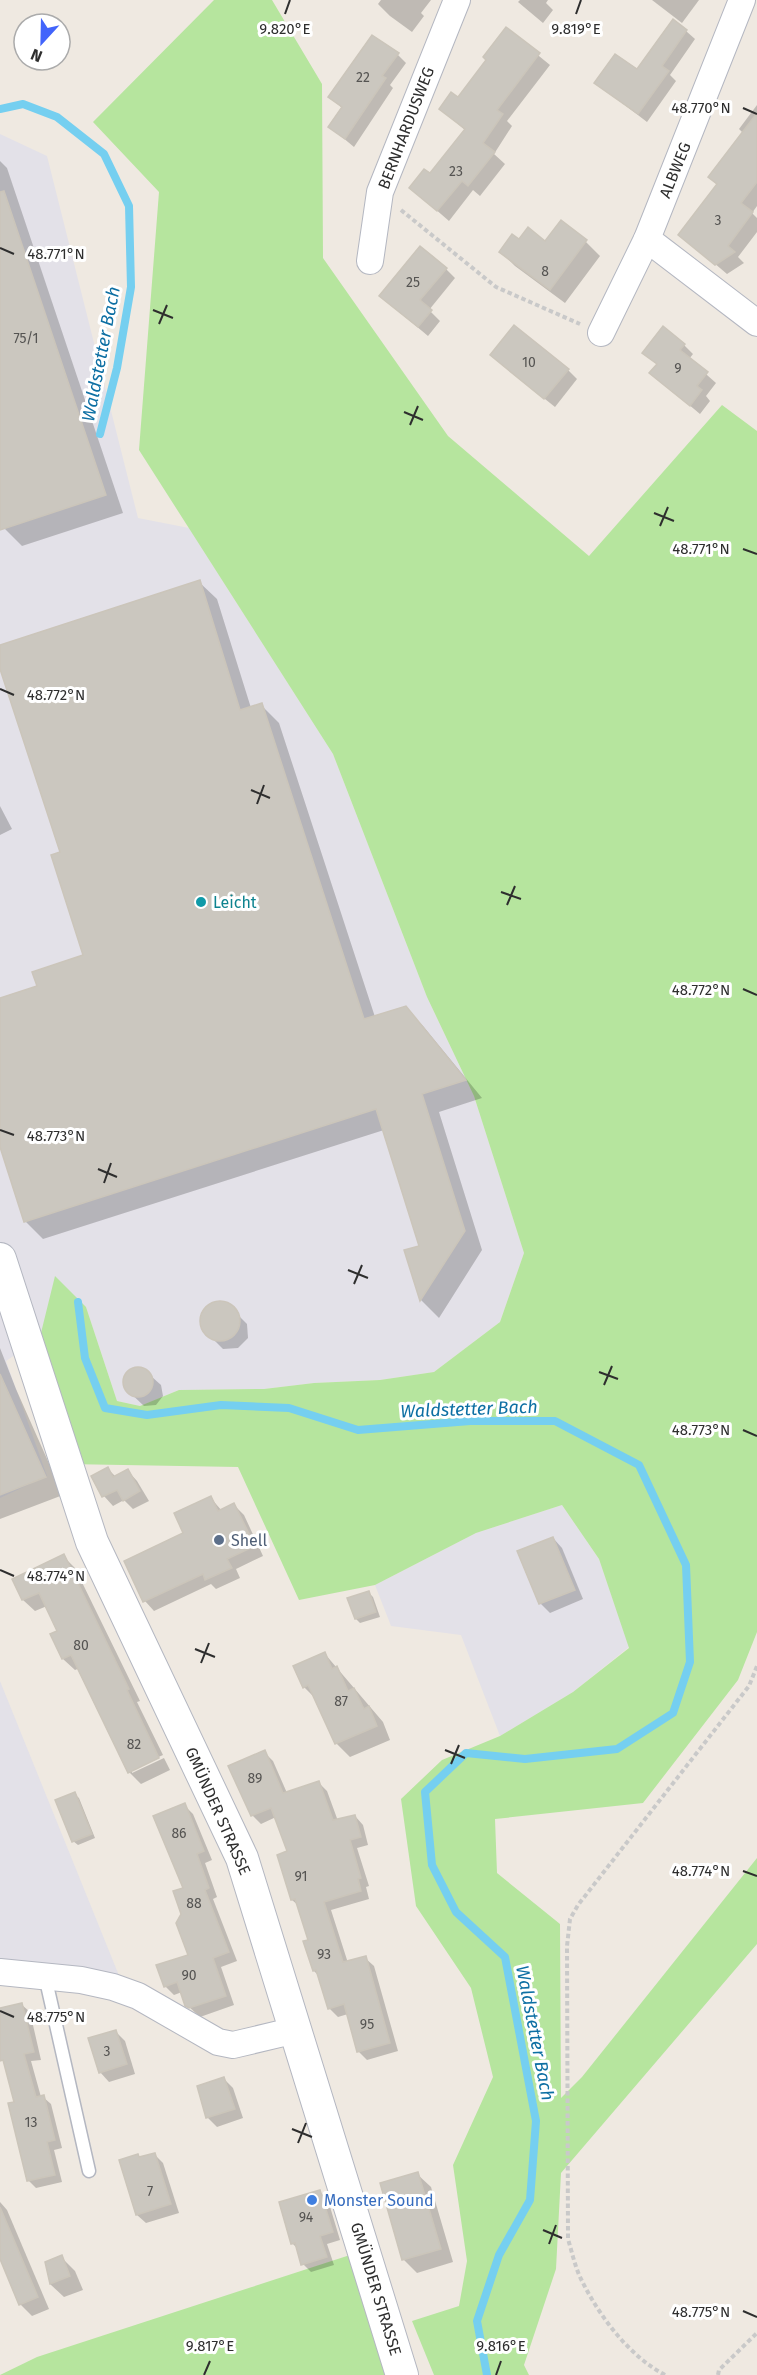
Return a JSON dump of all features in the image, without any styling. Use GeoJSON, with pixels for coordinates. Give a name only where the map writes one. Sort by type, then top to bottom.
{"type":"FeatureCollection","features":[{"type":"Feature","properties":{"kind":"street","name":"BERNHARDUSWEG"},"geometry":{"type":"LineString","coordinates":[[370,261],[380,192],[458,0]]}},
{"type":"Feature","properties":{"kind":"street","name":"ALBWEG"},"geometry":{"type":"LineString","coordinates":[[601,333],[647,239],[742,0]]}},
{"type":"Feature","properties":{"kind":"street"},"geometry":{"type":"LineString","coordinates":[[647,239],[757,324]]}},
{"type":"Feature","properties":{"kind":"street","name":"GMÜNDER STRASSE"},"geometry":{"type":"LineString","coordinates":[[0,1259],[92,1542],[242,1858],[402,2375]]}},
{"type":"Feature","properties":{"kind":"street"},"geometry":{"type":"LineString","coordinates":[[0,1972],[45,1976],[112,1987],[138,1996],[218,2042],[233,2045],[296,2030]]}},
{"type":"Feature","properties":{"kind":"lane"},"geometry":{"type":"LineString","coordinates":[[45,1976],[89,2171]]}},
{"type":"Feature","properties":{"kind":"path"},"geometry":{"type":"LineString","coordinates":[[380,192],[496,287],[601,333]]}},
{"type":"Feature","properties":{"kind":"path"},"geometry":{"type":"LineString","coordinates":[[665,2375],[647,2366],[603,2318],[580,2278],[568,2239],[567,1946],[570,1919],[578,1905],[749,1686],[757,1666]]}},
{"type":"Feature","properties":{"kind":"path"},"geometry":{"type":"LineString","coordinates":[[718,2375],[719,2370],[757,2333]]}},
{"type":"Feature","properties":{"kind":"shaded area"},"geometry":{"type":"Polygon","coordinates":[[[0,134],[47,156],[138,518],[189,528],[333,754],[427,997],[474,1096],[524,1253],[500,1322],[434,1372],[380,1380],[314,1383],[264,1389],[179,1390],[140,1406],[117,1401],[86,1307],[6,1361],[47,1476],[0,1498],[0,134]]]}},
{"type":"Feature","properties":{"kind":"shaded area"},"geometry":{"type":"Polygon","coordinates":[[[562,1505],[599,1559],[629,1647],[573,1692],[500,1736],[461,1635],[391,1626],[375,1585],[476,1533],[562,1505]]]}},
{"type":"Feature","properties":{"kind":"shaded area"},"geometry":{"type":"Polygon","coordinates":[[[0,1681],[122,1983],[0,1962],[0,1681]]]}},
{"type":"Feature","properties":{"kind":"green space"},"geometry":{"type":"Polygon","coordinates":[[[214,0],[272,0],[322,84],[323,258],[448,436],[589,556],[722,405],[757,431],[757,1632],[738,1680],[643,1803],[495,1819],[497,1873],[560,1924],[561,2098],[582,2077],[757,1858],[757,1944],[561,2173],[556,2269],[524,2365],[529,2375],[434,2375],[412,2321],[459,2306],[467,2261],[453,2165],[493,2077],[471,1988],[416,1906],[401,1799],[442,1760],[500,1736],[573,1692],[629,1648],[599,1559],[562,1505],[476,1533],[375,1585],[299,1600],[238,1467],[66,1464],[39,1341],[55,1276],[86,1307],[117,1401],[140,1406],[179,1390],[264,1389],[314,1383],[380,1380],[434,1372],[500,1322],[524,1253],[474,1096],[427,997],[333,754],[139,450],[159,192],[93,122],[214,0]]]}},
{"type":"Feature","properties":{"kind":"green space"},"geometry":{"type":"Polygon","coordinates":[[[350,2255],[392,2375],[0,2375],[37,2357],[350,2255]]]}},
{"type":"Feature","properties":{"kind":"building"},"geometry":{"type":"Polygon","coordinates":[[[673,19],[687,30],[662,66],[669,71],[638,114],[594,83],[615,54],[637,69],[673,19]]]}},
{"type":"Feature","properties":{"kind":"building"},"geometry":{"type":"Polygon","coordinates":[[[506,27],[540,53],[497,110],[503,114],[483,143],[495,152],[468,186],[462,181],[437,211],[409,188],[424,169],[430,173],[465,129],[439,109],[451,92],[458,97],[486,60],[483,57],[506,27]]]}},
{"type":"Feature","properties":{"kind":"building"},"geometry":{"type":"Polygon","coordinates":[[[372,35],[399,53],[382,76],[386,78],[345,139],[328,127],[342,107],[328,97],[372,35]]]}},
{"type":"Feature","properties":{"kind":"building"},"geometry":{"type":"Polygon","coordinates":[[[757,113],[757,182],[741,203],[753,212],[728,246],[735,252],[715,265],[678,235],[717,184],[708,177],[757,113]]]}},
{"type":"Feature","properties":{"kind":"building"},"geometry":{"type":"Polygon","coordinates":[[[4,191],[106,495],[0,530],[0,192],[4,191]]]}},
{"type":"Feature","properties":{"kind":"building"},"geometry":{"type":"Polygon","coordinates":[[[561,220],[587,240],[550,290],[499,252],[512,234],[519,239],[528,227],[545,241],[561,220]]]}},
{"type":"Feature","properties":{"kind":"building"},"geometry":{"type":"Polygon","coordinates":[[[420,246],[447,268],[420,300],[432,310],[418,327],[379,296],[420,246]]]}},
{"type":"Feature","properties":{"kind":"building"},"geometry":{"type":"Polygon","coordinates":[[[514,325],[569,369],[544,399],[490,355],[514,325]]]}},
{"type":"Feature","properties":{"kind":"building"},"geometry":{"type":"Polygon","coordinates":[[[663,326],[685,344],[680,350],[708,372],[697,386],[702,390],[690,406],[649,373],[657,364],[642,353],[663,326]]]}},
{"type":"Feature","properties":{"kind":"building","name":"Leicht"},"geometry":{"type":"Polygon","coordinates":[[[200,580],[240,710],[262,703],[364,1019],[406,1006],[466,1080],[422,1094],[465,1231],[420,1301],[404,1250],[419,1246],[376,1109],[24,1222],[0,1147],[0,998],[37,986],[32,972],[83,955],[51,855],[60,852],[0,669],[0,645],[200,580]]]}},
{"type":"Feature","properties":{"kind":"building"},"geometry":{"type":"Polygon","coordinates":[[[220,1301],[234,1307],[240,1321],[234,1335],[220,1341],[206,1335],[200,1321],[206,1307],[220,1301]]]}},
{"type":"Feature","properties":{"kind":"building"},"geometry":{"type":"Polygon","coordinates":[[[138,1367],[149,1371],[153,1382],[149,1393],[138,1397],[127,1393],[123,1382],[127,1371],[138,1367]]]}},
{"type":"Feature","properties":{"kind":"building"},"geometry":{"type":"Polygon","coordinates":[[[0,1374],[46,1477],[0,1495],[0,1374]]]}},
{"type":"Feature","properties":{"kind":"building"},"geometry":{"type":"Polygon","coordinates":[[[108,1467],[113,1477],[128,1469],[140,1491],[123,1501],[117,1490],[102,1497],[91,1476],[108,1467]]]}},
{"type":"Feature","properties":{"kind":"building"},"geometry":{"type":"Polygon","coordinates":[[[211,1496],[218,1511],[234,1503],[255,1546],[227,1559],[232,1568],[205,1580],[203,1574],[143,1602],[124,1561],[183,1533],[174,1513],[211,1496]]]}},
{"type":"Feature","properties":{"kind":"building"},"geometry":{"type":"Polygon","coordinates":[[[553,1537],[575,1590],[539,1604],[517,1551],[553,1537]]]}},
{"type":"Feature","properties":{"kind":"building"},"geometry":{"type":"Polygon","coordinates":[[[64,1554],[129,1689],[127,1690],[159,1758],[128,1773],[71,1655],[62,1659],[50,1634],[57,1631],[39,1593],[22,1600],[12,1579],[64,1554]]]}},
{"type":"Feature","properties":{"kind":"building"},"geometry":{"type":"Polygon","coordinates":[[[369,1591],[376,1612],[355,1619],[347,1598],[369,1591]]]}},
{"type":"Feature","properties":{"kind":"building"},"geometry":{"type":"Polygon","coordinates":[[[325,1652],[332,1669],[337,1666],[348,1691],[354,1688],[364,1709],[369,1706],[377,1726],[335,1744],[308,1685],[303,1688],[293,1666],[325,1652]]]}},
{"type":"Feature","properties":{"kind":"building"},"geometry":{"type":"Polygon","coordinates":[[[265,1750],[283,1793],[319,1781],[333,1820],[355,1815],[361,1837],[350,1840],[361,1878],[358,1879],[361,1891],[324,1902],[343,1962],[366,1956],[390,2043],[357,2052],[344,2004],[328,2009],[316,1970],[313,1971],[303,1941],[308,1940],[295,1899],[291,1900],[277,1855],[287,1851],[271,1808],[251,1816],[228,1766],[265,1750]]]}},
{"type":"Feature","properties":{"kind":"building"},"geometry":{"type":"Polygon","coordinates":[[[75,1792],[92,1834],[72,1842],[55,1800],[75,1792]]]}},
{"type":"Feature","properties":{"kind":"building"},"geometry":{"type":"Polygon","coordinates":[[[185,1803],[204,1851],[197,1854],[209,1888],[205,1890],[229,1952],[213,1958],[226,1996],[189,2008],[185,2006],[177,1982],[164,1987],[156,1965],[188,1955],[176,1923],[181,1914],[173,1891],[183,1888],[153,1816],[185,1803]]]}},
{"type":"Feature","properties":{"kind":"building"},"geometry":{"type":"Polygon","coordinates":[[[22,2003],[34,2052],[24,2054],[36,2097],[44,2095],[55,2140],[47,2142],[55,2175],[27,2181],[8,2103],[14,2102],[3,2060],[0,2061],[0,2008],[22,2003]]]}},
{"type":"Feature","properties":{"kind":"building"},"geometry":{"type":"Polygon","coordinates":[[[116,2030],[127,2064],[99,2073],[88,2038],[116,2030]]]}},
{"type":"Feature","properties":{"kind":"building"},"geometry":{"type":"Polygon","coordinates":[[[224,2077],[235,2109],[206,2118],[197,2086],[224,2077]]]}},
{"type":"Feature","properties":{"kind":"building"},"geometry":{"type":"Polygon","coordinates":[[[155,2153],[171,2204],[136,2215],[119,2160],[138,2154],[139,2157],[155,2153]]]}},
{"type":"Feature","properties":{"kind":"building"},"geometry":{"type":"Polygon","coordinates":[[[418,2172],[441,2249],[402,2260],[380,2183],[418,2172]]]}},
{"type":"Feature","properties":{"kind":"building"},"geometry":{"type":"Polygon","coordinates":[[[320,2190],[333,2232],[320,2236],[327,2257],[301,2265],[295,2243],[291,2244],[279,2202],[320,2190]]]}},
{"type":"Feature","properties":{"kind":"building"},"geometry":{"type":"Polygon","coordinates":[[[0,2207],[38,2297],[19,2305],[0,2259],[0,2207]]]}},
{"type":"Feature","properties":{"kind":"building"},"geometry":{"type":"Polygon","coordinates":[[[62,2255],[70,2276],[50,2284],[45,2262],[62,2255]]]}},
{"type":"Feature","properties":{"kind":"waterway","name":"Waldstetter Bach"},"geometry":{"type":"LineString","coordinates":[[0,109],[23,104],[57,117],[104,154],[129,206],[131,287],[117,368],[100,434]]}},
{"type":"Feature","properties":{"kind":"waterway","name":"Waldstetter Bach"},"geometry":{"type":"LineString","coordinates":[[78,1302],[85,1358],[105,1408],[147,1415],[221,1405],[289,1408],[358,1430],[470,1421],[555,1421],[639,1465],[686,1565],[690,1662],[673,1713],[617,1749],[525,1759],[466,1753],[425,1792],[432,1865],[456,1912],[505,1957],[536,2121],[530,2200],[499,2255],[477,2321],[487,2375]]}},
{"type":"Feature","properties":{"kind":"place","name":"Leicht"},"geometry":{"type":"Point","coordinates":[201,902]}},
{"type":"Feature","properties":{"kind":"place","name":"Shell"},"geometry":{"type":"Point","coordinates":[219,1540]}},
{"type":"Feature","properties":{"kind":"place","name":"Monster Sound"},"geometry":{"type":"Point","coordinates":[312,2200]}}]}
